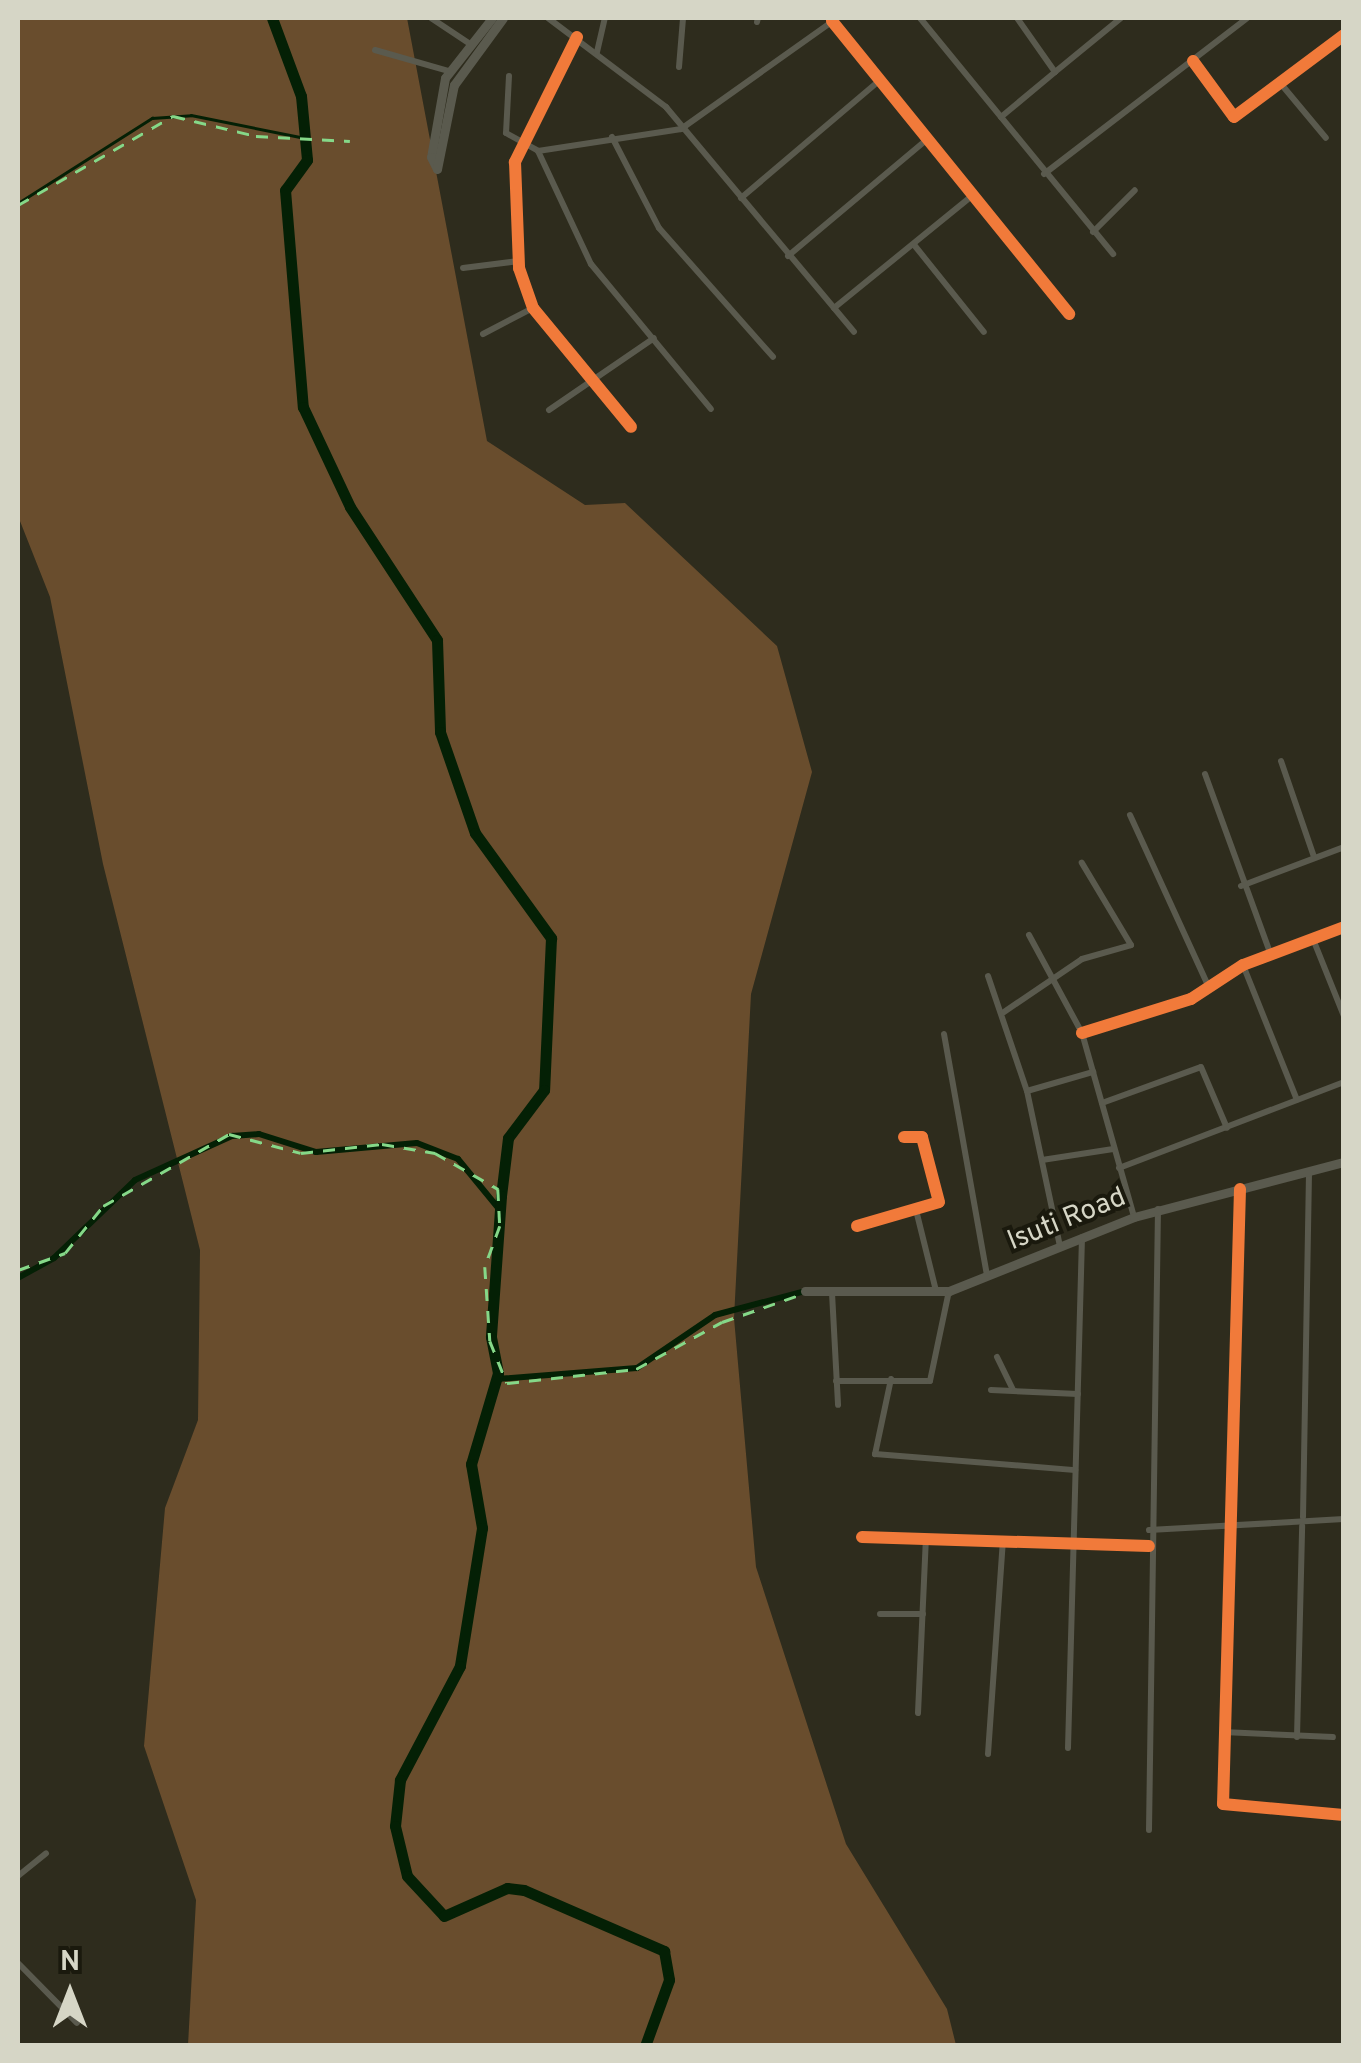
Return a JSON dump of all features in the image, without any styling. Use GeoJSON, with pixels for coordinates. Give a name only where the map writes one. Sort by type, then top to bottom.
{"type":"FeatureCollection","features":[{"type":"Feature","properties":{"kind":"street"},"geometry":{"type":"LineString","coordinates":[[431,18],[470,44]]}},
{"type":"Feature","properties":{"kind":"street"},"geometry":{"type":"LineString","coordinates":[[492,18],[448,71],[431,157],[437,170],[454,84],[503,18]]}},
{"type":"Feature","properties":{"kind":"street"},"geometry":{"type":"LineString","coordinates":[[548,18],[597,52],[682,129],[854,332]]}},
{"type":"Feature","properties":{"kind":"street"},"geometry":{"type":"LineString","coordinates":[[597,52],[605,18]]}},
{"type":"Feature","properties":{"kind":"street"},"geometry":{"type":"LineString","coordinates":[[679,67],[683,18]]}},
{"type":"Feature","properties":{"kind":"street"},"geometry":{"type":"LineString","coordinates":[[920,18],[1113,254]]}},
{"type":"Feature","properties":{"kind":"street"},"geometry":{"type":"LineString","coordinates":[[1017,18],[1055,72]]}},
{"type":"Feature","properties":{"kind":"street"},"geometry":{"type":"LineString","coordinates":[[1000,118],[1109,21],[1121,18]]}},
{"type":"Feature","properties":{"kind":"street"},"geometry":{"type":"LineString","coordinates":[[1044,174],[1247,18]]}},
{"type":"Feature","properties":{"kind":"street"},"geometry":{"type":"LineString","coordinates":[[509,76],[502,124],[524,148],[538,151],[682,129],[834,19],[968,199],[1069,314]]}},
{"type":"Feature","properties":{"kind":"street"},"geometry":{"type":"LineString","coordinates":[[576,37],[515,162],[519,261],[533,308],[632,427]]}},
{"type":"Feature","properties":{"kind":"street"},"geometry":{"type":"LineString","coordinates":[[1193,60],[1234,117],[1342,41]]}},
{"type":"Feature","properties":{"kind":"street"},"geometry":{"type":"LineString","coordinates":[[375,50],[448,71]]}},
{"type":"Feature","properties":{"kind":"street"},"geometry":{"type":"LineString","coordinates":[[741,198],[878,82]]}},
{"type":"Feature","properties":{"kind":"street"},"geometry":{"type":"LineString","coordinates":[[1281,84],[1326,138]]}},
{"type":"Feature","properties":{"kind":"street"},"geometry":{"type":"LineString","coordinates":[[612,137],[659,228],[772,357]]}},
{"type":"Feature","properties":{"kind":"street"},"geometry":{"type":"LineString","coordinates":[[788,256],[924,142]]}},
{"type":"Feature","properties":{"kind":"street"},"geometry":{"type":"LineString","coordinates":[[538,151],[591,264],[712,409]]}},
{"type":"Feature","properties":{"kind":"street"},"geometry":{"type":"LineString","coordinates":[[1093,232],[1136,190]]}},
{"type":"Feature","properties":{"kind":"street"},"geometry":{"type":"LineString","coordinates":[[834,308],[915,246],[968,199]]}},
{"type":"Feature","properties":{"kind":"street"},"geometry":{"type":"LineString","coordinates":[[915,246],[984,332]]}},
{"type":"Feature","properties":{"kind":"street"},"geometry":{"type":"LineString","coordinates":[[463,268],[519,261]]}},
{"type":"Feature","properties":{"kind":"street"},"geometry":{"type":"LineString","coordinates":[[483,334],[533,308]]}},
{"type":"Feature","properties":{"kind":"street"},"geometry":{"type":"LineString","coordinates":[[549,410],[654,338]]}},
{"type":"Feature","properties":{"kind":"street"},"geometry":{"type":"LineString","coordinates":[[1281,762],[1314,857]]}},
{"type":"Feature","properties":{"kind":"street"},"geometry":{"type":"LineString","coordinates":[[1205,774],[1241,886],[1270,953]]}},
{"type":"Feature","properties":{"kind":"street"},"geometry":{"type":"LineString","coordinates":[[1130,815],[1207,983]]}},
{"type":"Feature","properties":{"kind":"street"},"geometry":{"type":"LineString","coordinates":[[1241,886],[1344,847]]}},
{"type":"Feature","properties":{"kind":"street"},"geometry":{"type":"LineString","coordinates":[[1004,1012],[1082,959],[1132,942],[1082,863]]}},
{"type":"Feature","properties":{"kind":"street"},"geometry":{"type":"LineString","coordinates":[[1082,1032],[1191,999],[1207,983],[1243,965],[1344,926]]}},
{"type":"Feature","properties":{"kind":"street"},"geometry":{"type":"LineString","coordinates":[[1029,935],[1082,1032],[1134,1216]]}},
{"type":"Feature","properties":{"kind":"street"},"geometry":{"type":"LineString","coordinates":[[1312,939],[1344,1016]]}},
{"type":"Feature","properties":{"kind":"street"},"geometry":{"type":"LineString","coordinates":[[1243,965],[1297,1100]]}},
{"type":"Feature","properties":{"kind":"street"},"geometry":{"type":"LineString","coordinates":[[988,976],[1004,1012],[1027,1091],[1060,1246]]}},
{"type":"Feature","properties":{"kind":"street"},"geometry":{"type":"LineString","coordinates":[[944,1034],[987,1276]]}},
{"type":"Feature","properties":{"kind":"street"},"geometry":{"type":"LineString","coordinates":[[1102,1103],[1201,1067],[1227,1128]]}},
{"type":"Feature","properties":{"kind":"street"},"geometry":{"type":"LineString","coordinates":[[1027,1091],[1093,1072]]}},
{"type":"Feature","properties":{"kind":"street"},"geometry":{"type":"LineString","coordinates":[[1118,1168],[1344,1082]]}},
{"type":"Feature","properties":{"kind":"street"},"geometry":{"type":"LineString","coordinates":[[857,1226],[917,1214],[940,1199],[922,1136],[904,1137]]}},
{"type":"Feature","properties":{"kind":"street"},"geometry":{"type":"LineString","coordinates":[[1042,1160],[1113,1148]]}},
{"type":"Feature","properties":{"kind":"street","name":"Isuti Road"},"geometry":{"type":"LineString","coordinates":[[805,1291],[949,1290],[1134,1216],[1344,1162]]}},
{"type":"Feature","properties":{"kind":"street"},"geometry":{"type":"LineString","coordinates":[[1297,1737],[1309,1172]]}},
{"type":"Feature","properties":{"kind":"street"},"geometry":{"type":"LineString","coordinates":[[1240,1188],[1225,1528],[1224,1808],[1344,1815]]}},
{"type":"Feature","properties":{"kind":"street"},"geometry":{"type":"LineString","coordinates":[[1149,1830],[1148,1546],[1158,1210]]}},
{"type":"Feature","properties":{"kind":"street"},"geometry":{"type":"LineString","coordinates":[[917,1214],[936,1291]]}},
{"type":"Feature","properties":{"kind":"street"},"geometry":{"type":"LineString","coordinates":[[1068,1748],[1082,1236]]}},
{"type":"Feature","properties":{"kind":"street"},"geometry":{"type":"LineString","coordinates":[[836,1381],[930,1381],[949,1290]]}},
{"type":"Feature","properties":{"kind":"street"},"geometry":{"type":"LineString","coordinates":[[832,1293],[838,1405]]}},
{"type":"Feature","properties":{"kind":"street"},"geometry":{"type":"LineString","coordinates":[[997,1357],[1014,1391]]}},
{"type":"Feature","properties":{"kind":"street"},"geometry":{"type":"LineString","coordinates":[[891,1379],[880,1457],[1076,1470]]}},
{"type":"Feature","properties":{"kind":"street"},"geometry":{"type":"LineString","coordinates":[[991,1390],[1078,1394]]}},
{"type":"Feature","properties":{"kind":"street"},"geometry":{"type":"LineString","coordinates":[[1149,1530],[1344,1519]]}},
{"type":"Feature","properties":{"kind":"street"},"geometry":{"type":"LineString","coordinates":[[862,1537],[1148,1546]]}},
{"type":"Feature","properties":{"kind":"street"},"geometry":{"type":"LineString","coordinates":[[918,1714],[926,1539]]}},
{"type":"Feature","properties":{"kind":"street"},"geometry":{"type":"LineString","coordinates":[[988,1754],[1003,1540]]}},
{"type":"Feature","properties":{"kind":"street"},"geometry":{"type":"LineString","coordinates":[[880,1614],[923,1614]]}},
{"type":"Feature","properties":{"kind":"street"},"geometry":{"type":"LineString","coordinates":[[1222,1732],[1333,1737]]}},
{"type":"Feature","properties":{"kind":"street"},"geometry":{"type":"LineString","coordinates":[[18,1876],[46,1854]]}},
{"type":"Feature","properties":{"kind":"street"},"geometry":{"type":"LineString","coordinates":[[18,1963],[77,2023]]}},
{"type":"Feature","properties":{"kind":"shaded area"},"geometry":{"type":"Polygon","coordinates":[[[18,18],[407,18],[487,441],[585,505],[625,503],[777,646],[812,772],[751,994],[734,1318],[756,1567],[846,1844],[947,2009],[956,2045],[188,2045],[196,1900],[144,1746],[165,1508],[198,1420],[200,1250],[103,864],[50,597],[18,516],[18,18]]]}},
{"type":"Feature","properties":{"kind":"waterway"},"geometry":{"type":"LineString","coordinates":[[272,18],[301,96],[307,160],[285,190],[303,407],[350,507],[437,640],[440,732],[475,833],[551,938],[544,1090],[508,1138],[491,1337],[498,1373],[471,1464],[482,1528],[460,1666],[400,1780],[395,1826],[407,1876],[444,1916],[507,1888],[524,1890],[664,1951],[669,1980],[645,2046]]}},
{"type":"Feature","properties":{"kind":"waterway"},"geometry":{"type":"LineString","coordinates":[[18,203],[152,118],[191,115],[305,138]]}},
{"type":"Feature","properties":{"kind":"waterway"},"geometry":{"type":"LineString","coordinates":[[18,1278],[54,1258],[135,1180],[232,1136],[259,1134],[316,1152],[417,1143],[458,1159],[499,1209]]}},
{"type":"Feature","properties":{"kind":"waterway"},"geometry":{"type":"LineString","coordinates":[[497,1379],[637,1368],[715,1315],[805,1291]]}},
{"type":"Feature","properties":{"kind":"ferry route"},"geometry":{"type":"LineString","coordinates":[[18,205],[173,116],[256,136],[350,141]]}},
{"type":"Feature","properties":{"kind":"ferry route"},"geometry":{"type":"LineString","coordinates":[[18,1270],[65,1253],[103,1206],[229,1134],[301,1153],[382,1144],[435,1153],[498,1189],[500,1226],[485,1267],[490,1341],[507,1383],[636,1369],[722,1322],[802,1294]]}},
{"type":"Feature","properties":{"kind":"cycle path"},"geometry":{"type":"LineString","coordinates":[[832,21],[1069,314]]}},
{"type":"Feature","properties":{"kind":"cycle path"},"geometry":{"type":"LineString","coordinates":[[1193,61],[1234,117],[1344,35]]}},
{"type":"Feature","properties":{"kind":"cycle path"},"geometry":{"type":"LineString","coordinates":[[577,37],[515,162],[519,268],[533,308],[631,427]]}},
{"type":"Feature","properties":{"kind":"cycle path"},"geometry":{"type":"LineString","coordinates":[[1082,1033],[1191,999],[1243,965],[1344,927]]}},
{"type":"Feature","properties":{"kind":"cycle path"},"geometry":{"type":"LineString","coordinates":[[857,1226],[939,1202],[922,1137],[904,1137]]}},
{"type":"Feature","properties":{"kind":"cycle path"},"geometry":{"type":"LineString","coordinates":[[1240,1189],[1223,1804],[1344,1815]]}},
{"type":"Feature","properties":{"kind":"cycle path"},"geometry":{"type":"LineString","coordinates":[[862,1537],[1149,1546]]}}]}
